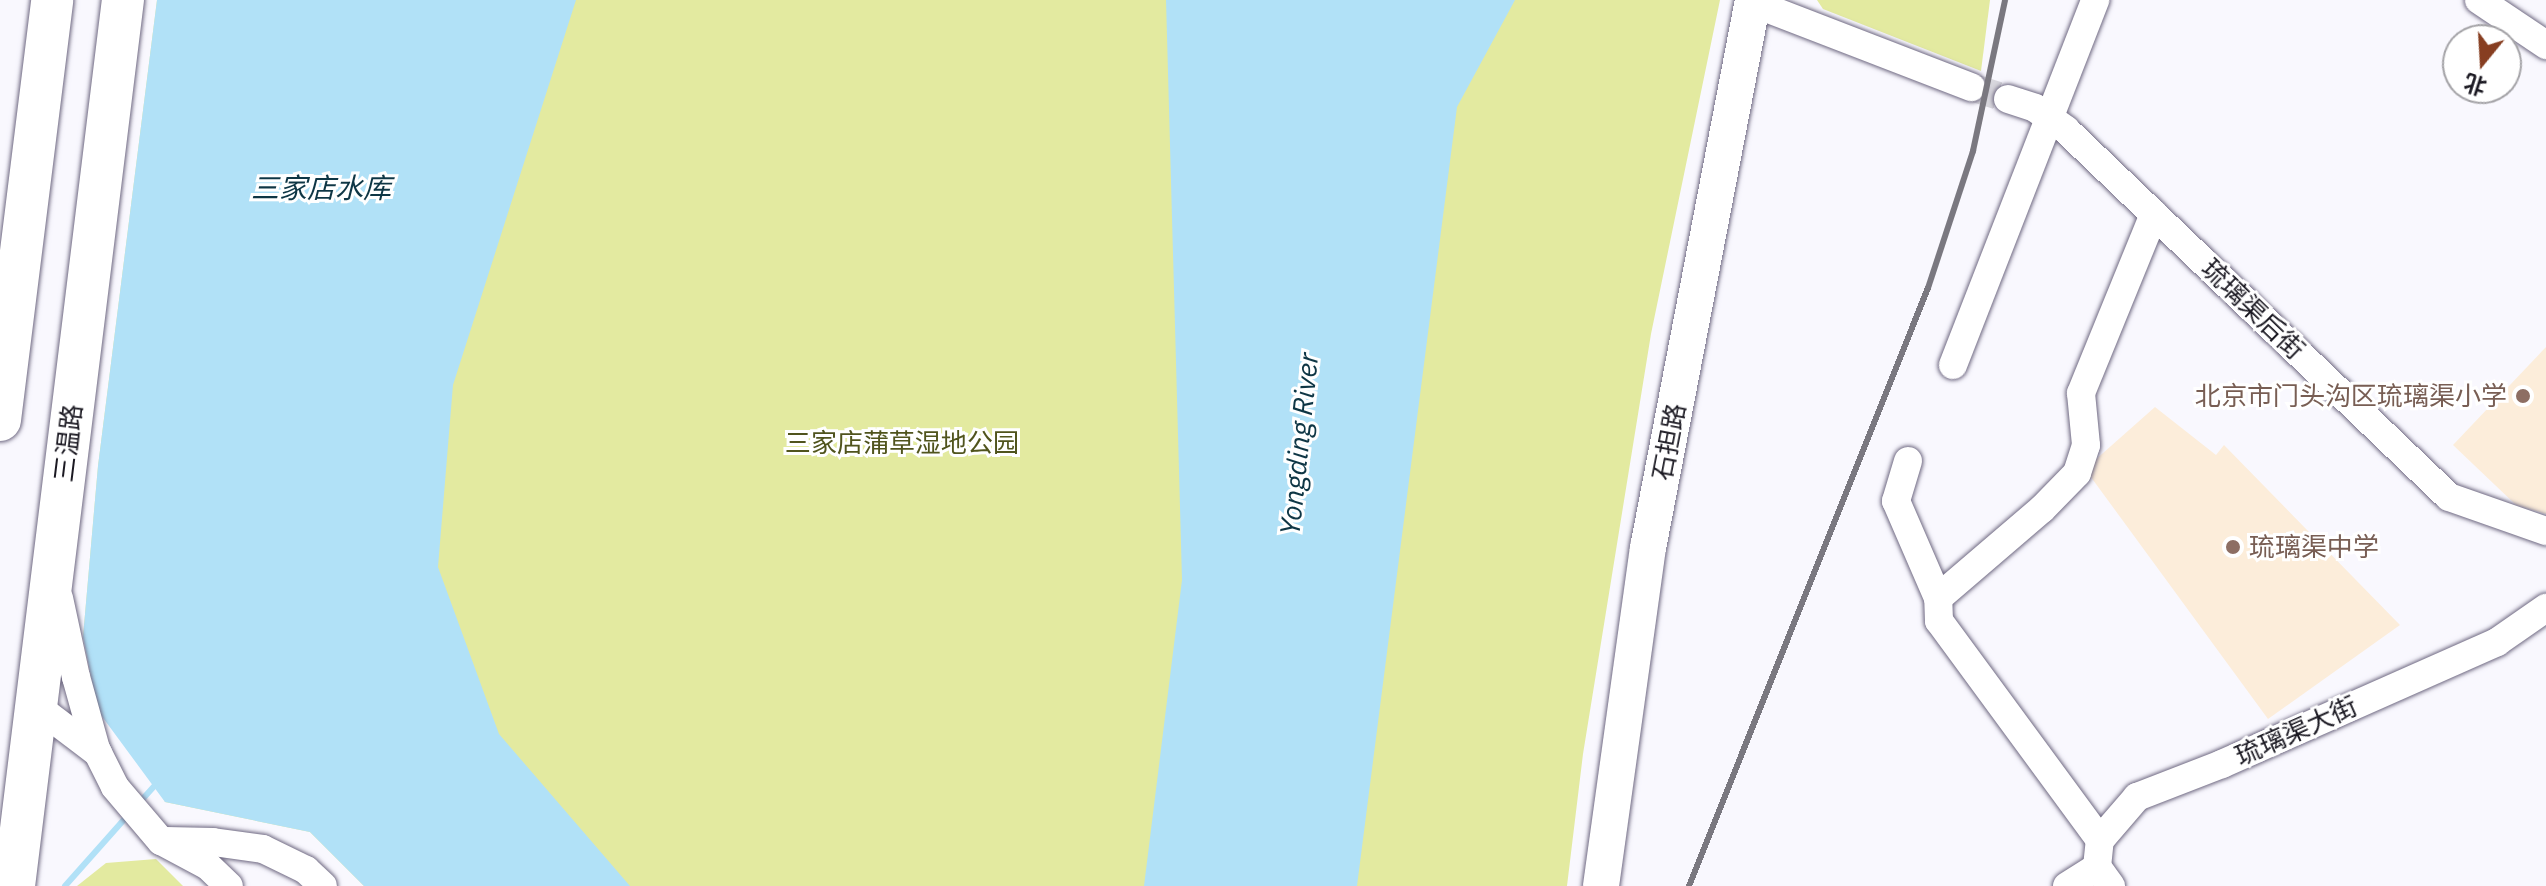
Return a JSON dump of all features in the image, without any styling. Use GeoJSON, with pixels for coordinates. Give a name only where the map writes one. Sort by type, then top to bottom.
{"type":"FeatureCollection","features":[{"type":"Feature","properties":{"kind":"highway"},"geometry":{"type":"LineString","coordinates":[[0,420],[52,0]]}},
{"type":"Feature","properties":{"kind":"highway"},"geometry":{"type":"LineString","coordinates":[[0,788],[98,0]]}},
{"type":"Feature","properties":{"kind":"highway","name":"三温路"},"geometry":{"type":"LineString","coordinates":[[14,886],[123,0]]}},
{"type":"Feature","properties":{"kind":"main road","name":"石担路"},"geometry":{"type":"LineString","coordinates":[[1601,886],[1648,548],[1753,2]]}},
{"type":"Feature","properties":{"kind":"street"},"geometry":{"type":"LineString","coordinates":[[1953,365],[2095,0]]}},
{"type":"Feature","properties":{"kind":"street"},"geometry":{"type":"LineString","coordinates":[[2479,0],[2546,45]]}},
{"type":"Feature","properties":{"kind":"street"},"geometry":{"type":"LineString","coordinates":[[1753,2],[1971,87]]}},
{"type":"Feature","properties":{"kind":"street","name":"琉璃渠后街"},"geometry":{"type":"LineString","coordinates":[[2008,99],[2035,108],[2051,118],[2449,497],[2546,531]]}},
{"type":"Feature","properties":{"kind":"street"},"geometry":{"type":"LineString","coordinates":[[1938,598],[2021,528],[2077,473],[2086,445],[2081,393],[2154,214]]}},
{"type":"Feature","properties":{"kind":"street"},"geometry":{"type":"LineString","coordinates":[[1908,461],[1896,501],[1938,598],[1939,621],[2103,864]]}},
{"type":"Feature","properties":{"kind":"street"},"geometry":{"type":"LineString","coordinates":[[52,566],[76,677],[98,753],[115,787],[153,832],[208,866],[229,886]]}},
{"type":"Feature","properties":{"kind":"street","name":"琉璃渠大街"},"geometry":{"type":"LineString","coordinates":[[2067,886],[2103,864],[2137,797],[2222,764],[2497,642],[2546,608]]}},
{"type":"Feature","properties":{"kind":"street"},"geometry":{"type":"LineString","coordinates":[[35,705],[98,753]]}},
{"type":"Feature","properties":{"kind":"street"},"geometry":{"type":"LineString","coordinates":[[153,832],[263,849],[306,870],[323,886]]}},
{"type":"Feature","properties":{"kind":"shaded area","name":"北京市门头沟区琉璃渠小学"},"geometry":{"type":"Polygon","coordinates":[[[2546,347],[2546,514],[2516,505],[2453,445],[2546,347]]]}},
{"type":"Feature","properties":{"kind":"shaded area","name":"琉璃渠中学"},"geometry":{"type":"Polygon","coordinates":[[[2155,407],[2216,455],[2224,445],[2400,625],[2268,719],[2085,469],[2155,407]]]}},
{"type":"Feature","properties":{"kind":"green space","name":"三家店蒲草湿地公园"},"geometry":{"type":"Polygon","coordinates":[[[157,0],[1720,0],[1651,334],[1583,754],[1567,886],[364,886],[310,832],[165,802],[83,637],[98,466],[157,0]]]}},
{"type":"Feature","properties":{"kind":"green space"},"geometry":{"type":"Polygon","coordinates":[[[1817,0],[1990,0],[1981,71],[1823,9],[1817,0]]]}},
{"type":"Feature","properties":{"kind":"green space"},"geometry":{"type":"Polygon","coordinates":[[[156,859],[183,886],[77,886],[106,863],[156,859]]]}},
{"type":"Feature","properties":{"kind":"water","name":"三家店水库"},"geometry":{"type":"Polygon","coordinates":[[[157,0],[576,0],[453,385],[438,567],[499,734],[630,886],[364,886],[310,832],[165,802],[98,711],[83,637],[98,466],[157,0]]]}},
{"type":"Feature","properties":{"kind":"water","name":"Yongding River"},"geometry":{"type":"Polygon","coordinates":[[[1166,0],[1515,0],[1457,107],[1357,886],[1144,886],[1182,580],[1166,0]]]}},
{"type":"Feature","properties":{"kind":"waterway"},"geometry":{"type":"LineString","coordinates":[[139,803],[159,781]]}},
{"type":"Feature","properties":{"kind":"waterway"},"geometry":{"type":"LineString","coordinates":[[65,886],[129,814]]}},
{"type":"Feature","properties":{"kind":"tunnel"},"geometry":{"type":"LineString","coordinates":[[1971,87],[2008,99]]}},
{"type":"Feature","properties":{"kind":"railway"},"geometry":{"type":"LineString","coordinates":[[1689,886],[1928,288],[1973,151],[2005,0]]}},
{"type":"Feature","properties":{"kind":"place","name":"北京市门头沟区琉璃渠小学"},"geometry":{"type":"Point","coordinates":[2523,396]}},
{"type":"Feature","properties":{"kind":"place","name":"琉璃渠中学"},"geometry":{"type":"Point","coordinates":[2233,547]}}]}
